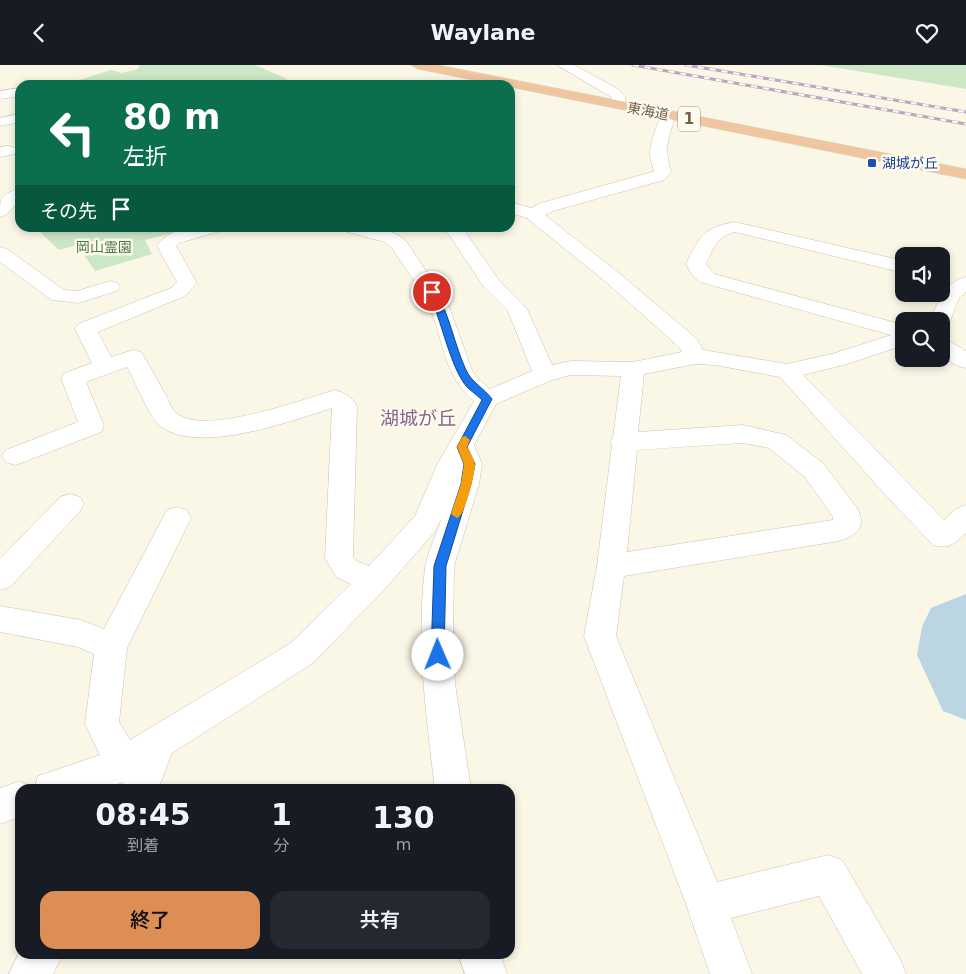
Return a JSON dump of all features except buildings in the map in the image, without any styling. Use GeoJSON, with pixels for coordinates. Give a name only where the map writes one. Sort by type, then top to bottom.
{"type":"FeatureCollection","features":[{"type":"Feature","properties":{"kind":"highway","name":"東海道"},"geometry":{"type":"LineString","coordinates":[[418,65],[493,80]]}},
{"type":"Feature","properties":{"kind":"highway","name":"東海道"},"geometry":{"type":"LineString","coordinates":[[515,84],[966,174]]}},
{"type":"Feature","properties":{"kind":"street"},"geometry":{"type":"LineString","coordinates":[[564,65],[613,91],[618,96],[619,105]]}},
{"type":"Feature","properties":{"kind":"street"},"geometry":{"type":"LineString","coordinates":[[0,95],[15,93]]}},
{"type":"Feature","properties":{"kind":"street"},"geometry":{"type":"LineString","coordinates":[[519,208],[547,207],[658,176],[663,172],[658,155],[669,115]]}},
{"type":"Feature","properties":{"kind":"street"},"geometry":{"type":"LineString","coordinates":[[0,122],[15,119]]}},
{"type":"Feature","properties":{"kind":"street"},"geometry":{"type":"LineString","coordinates":[[0,212],[12,196],[15,195]]}},
{"type":"Feature","properties":{"kind":"street"},"geometry":{"type":"LineString","coordinates":[[519,208],[613,278],[689,344],[694,357]]}},
{"type":"Feature","properties":{"kind":"street"},"geometry":{"type":"LineString","coordinates":[[895,265],[735,227],[717,230],[712,233],[696,264],[699,271],[707,278],[895,330]]}},
{"type":"Feature","properties":{"kind":"street"},"geometry":{"type":"LineString","coordinates":[[104,367],[86,329],[178,293],[187,283],[166,246],[172,239],[196,232]]}},
{"type":"Feature","properties":{"kind":"street"},"geometry":{"type":"LineString","coordinates":[[369,232],[392,238],[399,245],[438,304],[461,369],[469,384],[487,399]]}},
{"type":"Feature","properties":{"kind":"street"},"geometry":{"type":"LineString","coordinates":[[456,232],[491,283],[517,309],[545,374]]}},
{"type":"Feature","properties":{"kind":"street"},"geometry":{"type":"LineString","coordinates":[[0,253],[59,296],[78,297],[110,287]]}},
{"type":"Feature","properties":{"kind":"street"},"geometry":{"type":"LineString","coordinates":[[950,278],[966,282]]}},
{"type":"Feature","properties":{"kind":"street"},"geometry":{"type":"LineString","coordinates":[[944,312],[947,298],[966,282]]}},
{"type":"Feature","properties":{"kind":"street"},"geometry":{"type":"LineString","coordinates":[[82,784],[131,776],[150,768],[158,744],[302,653],[374,581],[426,522],[450,465],[462,447],[487,399],[545,374],[571,368],[633,369],[694,357],[715,358],[786,371],[836,360],[895,341]]}},
{"type":"Feature","properties":{"kind":"street"},"geometry":{"type":"LineString","coordinates":[[950,351],[966,361]]}},
{"type":"Feature","properties":{"kind":"street"},"geometry":{"type":"LineString","coordinates":[[15,456],[92,426],[73,379],[133,357],[166,418],[184,428],[238,427],[335,398],[345,406],[339,558],[346,569],[374,581]]}},
{"type":"Feature","properties":{"kind":"street"},"geometry":{"type":"LineString","coordinates":[[633,369],[611,566],[600,636],[706,904],[731,974]]}},
{"type":"Feature","properties":{"kind":"street"},"geometry":{"type":"LineString","coordinates":[[786,371],[943,537],[966,516]]}},
{"type":"Feature","properties":{"kind":"street"},"geometry":{"type":"LineString","coordinates":[[611,566],[839,530],[847,525],[847,515],[814,470],[777,441],[743,434],[624,442]]}},
{"type":"Feature","properties":{"kind":"street"},"geometry":{"type":"LineString","coordinates":[[452,784],[439,684],[437,641],[440,566],[466,484],[470,464],[462,447]]}},
{"type":"Feature","properties":{"kind":"street"},"geometry":{"type":"LineString","coordinates":[[0,578],[70,504]]}},
{"type":"Feature","properties":{"kind":"street"},"geometry":{"type":"LineString","coordinates":[[131,776],[102,724],[111,647],[177,518]]}},
{"type":"Feature","properties":{"kind":"street"},"geometry":{"type":"LineString","coordinates":[[0,619],[82,634],[111,647]]}},
{"type":"Feature","properties":{"kind":"street"},"geometry":{"type":"LineString","coordinates":[[0,806],[15,801]]}},
{"type":"Feature","properties":{"kind":"street"},"geometry":{"type":"LineString","coordinates":[[706,904],[828,874],[886,974]]}},
{"type":"Feature","properties":{"kind":"street"},"geometry":{"type":"LineString","coordinates":[[30,974],[39,959]]}},
{"type":"Feature","properties":{"kind":"street"},"geometry":{"type":"LineString","coordinates":[[480,959],[486,974]]}},
{"type":"Feature","properties":{"kind":"green space"},"geometry":{"type":"Polygon","coordinates":[[[140,65],[255,65],[287,79],[79,80],[111,70],[122,73],[138,69],[140,65]]]}},
{"type":"Feature","properties":{"kind":"green space"},"geometry":{"type":"Polygon","coordinates":[[[821,65],[966,65],[966,89],[821,65]]]}},
{"type":"Feature","properties":{"kind":"green space","name":"岡山霊園"},"geometry":{"type":"Polygon","coordinates":[[[40,232],[176,232],[145,240],[152,254],[95,271],[77,245],[59,250],[40,232]]]}},
{"type":"Feature","properties":{"kind":"waterway"},"geometry":{"type":"LineString","coordinates":[[966,620],[952,627],[948,655],[966,690]]}},
{"type":"Feature","properties":{"kind":"railway"},"geometry":{"type":"LineString","coordinates":[[633,65],[966,124]]}},
{"type":"Feature","properties":{"kind":"railway"},"geometry":{"type":"LineString","coordinates":[[686,65],[966,112]]}},
{"type":"Feature","properties":{"kind":"slow traffic"},"geometry":{"type":"LineString","coordinates":[[457,514],[470,464],[462,447],[465,440]]}},
{"type":"Feature","properties":{"kind":"place","name":"湖城が丘"},"geometry":{"type":"Point","coordinates":[872,163]}},
{"type":"Feature","properties":{"kind":"district","name":"湖城が丘"},"geometry":{"type":"Point","coordinates":[418,418]}},
{"type":"Feature","properties":{"kind":"route"},"geometry":{"type":"LineString","coordinates":[[432,292],[461,369],[469,384],[487,399],[462,447],[470,464],[466,484],[440,566],[438,655]]}}]}
